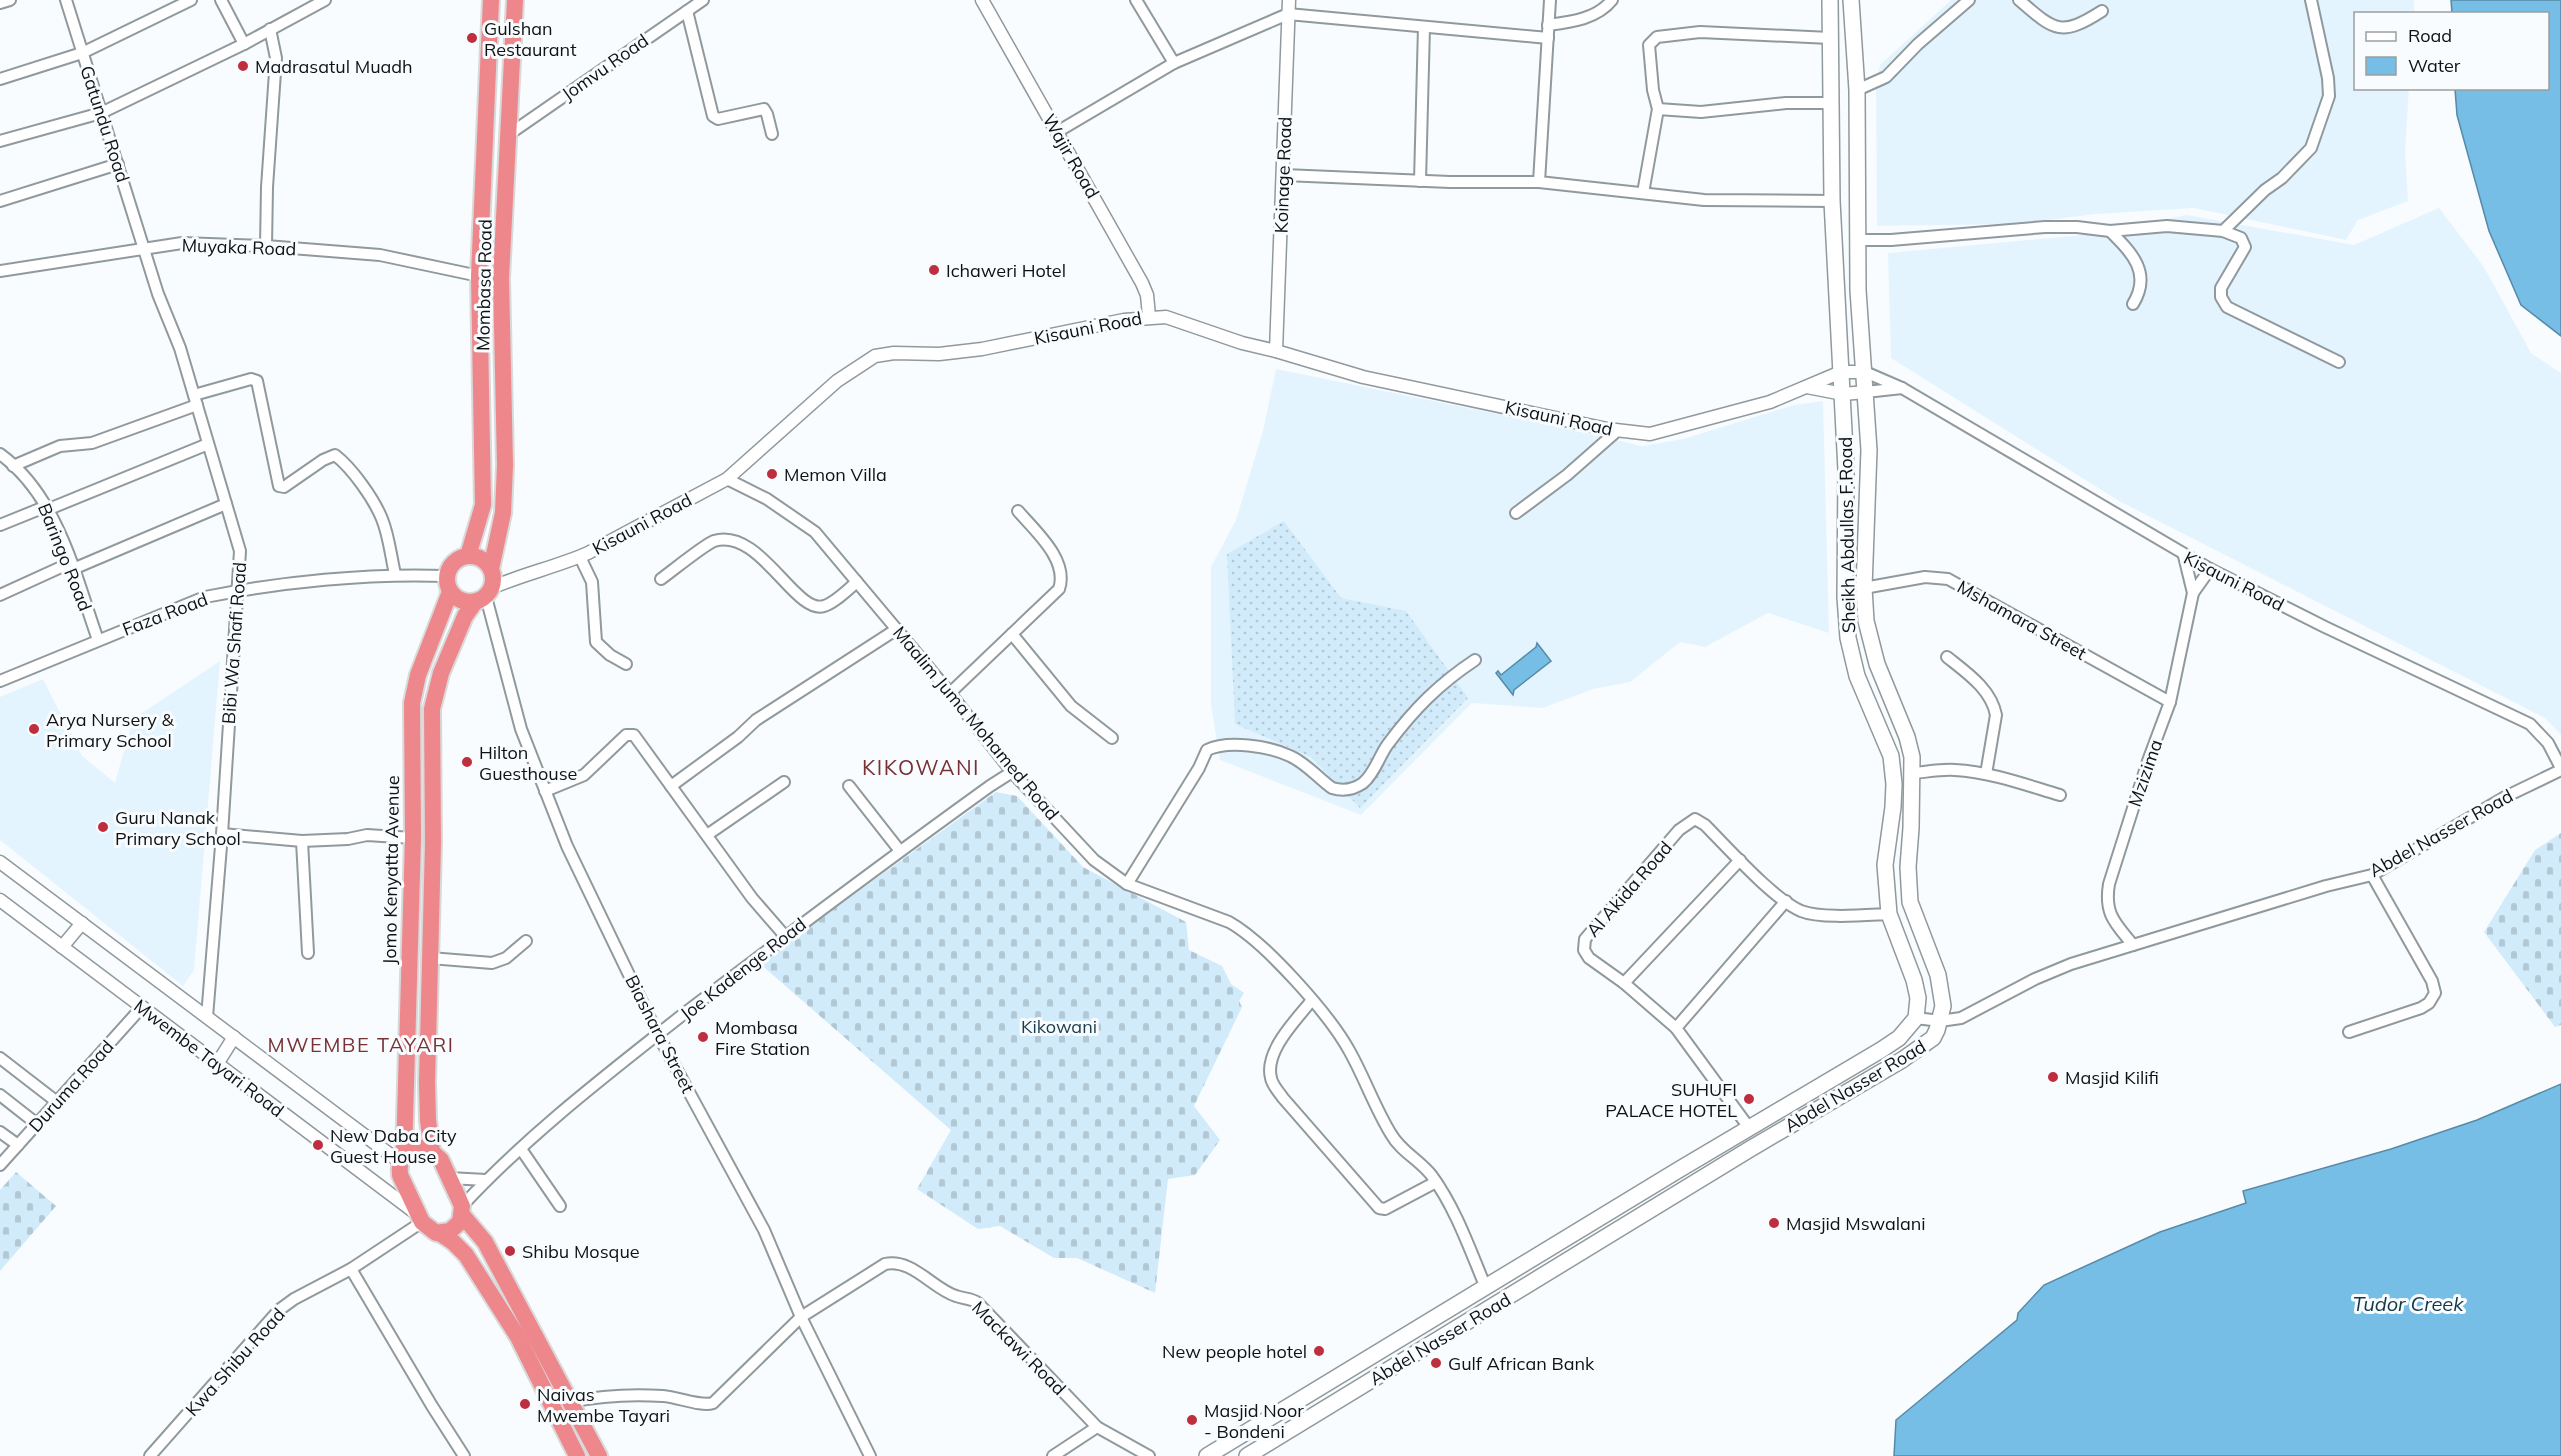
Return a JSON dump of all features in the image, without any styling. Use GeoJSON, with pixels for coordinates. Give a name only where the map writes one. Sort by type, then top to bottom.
{"type":"FeatureCollection","features":[{"type":"Feature","properties":{"kind":"highway","name":"Mombasa Road"},"geometry":{"type":"LineString","coordinates":[[468,556],[483,505],[479,276],[491,0]]}},
{"type":"Feature","properties":{"kind":"highway","name":"Mombasa Road"},"geometry":{"type":"LineString","coordinates":[[491,569],[503,513],[505,465],[501,278],[515,0]]}},
{"type":"Feature","properties":{"kind":"highway"},"geometry":{"type":"LineString","coordinates":[[432,1152],[428,1111],[433,701],[441,673],[465,616],[484,596],[493,578],[491,569],[481,559],[468,556]]}},
{"type":"Feature","properties":{"kind":"highway","name":"Jomo Kenyatta Avenue"},"geometry":{"type":"LineString","coordinates":[[420,1219],[400,1175],[413,838],[414,690],[453,562],[468,556]]}},
{"type":"Feature","properties":{"kind":"highway"},"geometry":{"type":"LineString","coordinates":[[448,584],[461,601],[484,596]]}},
{"type":"Feature","properties":{"kind":"highway"},"geometry":{"type":"LineString","coordinates":[[402,1159],[408,1152],[422,1148],[432,1152],[441,1160],[463,1211],[484,1242],[599,1456]]}},
{"type":"Feature","properties":{"kind":"highway"},"geometry":{"type":"LineString","coordinates":[[441,1234],[456,1228],[463,1211]]}},
{"type":"Feature","properties":{"kind":"highway"},"geometry":{"type":"LineString","coordinates":[[420,1219],[431,1231],[453,1242],[466,1255],[518,1337],[577,1456]]}},
{"type":"Feature","properties":{"kind":"main road","name":"Sheikh Abdullas F.Road"},"geometry":{"type":"LineString","coordinates":[[1830,0],[1832,201],[1846,470],[1845,597],[1848,638],[1857,676],[1885,741],[1893,771],[1893,807],[1884,865],[1889,914],[1917,989],[1916,1018]]}},
{"type":"Feature","properties":{"kind":"main road","name":"Sheikh Abdullas F.Road"},"geometry":{"type":"LineString","coordinates":[[1851,0],[1857,90],[1860,240],[1858,290],[1869,450],[1864,588],[1866,621],[1874,652],[1907,737],[1913,773],[1908,867],[1910,902],[1938,975],[1943,1006],[1940,1021]]}},
{"type":"Feature","properties":{"kind":"main road","name":"Abdel Nasser Road"},"geometry":{"type":"LineString","coordinates":[[1207,1456],[1888,1046],[1899,1038],[1916,1018]]}},
{"type":"Feature","properties":{"kind":"main road","name":"Abdel Nasser Road"},"geometry":{"type":"LineString","coordinates":[[1247,1456],[1750,1149],[1902,1060],[1933,1038],[1940,1021]]}},
{"type":"Feature","properties":{"kind":"main road"},"geometry":{"type":"LineString","coordinates":[[1547,1251],[1554,1268]]}},
{"type":"Feature","properties":{"kind":"main road"},"geometry":{"type":"LineString","coordinates":[[1436,1318],[1446,1335]]}},
{"type":"Feature","properties":{"kind":"street"},"geometry":{"type":"LineString","coordinates":[[0,3],[10,0]]}},
{"type":"Feature","properties":{"kind":"street","name":"Gatundu Road"},"geometry":{"type":"LineString","coordinates":[[66,0],[144,248]]}},
{"type":"Feature","properties":{"kind":"street"},"geometry":{"type":"LineString","coordinates":[[0,79],[82,53],[191,0]]}},
{"type":"Feature","properties":{"kind":"street"},"geometry":{"type":"LineString","coordinates":[[221,0],[244,44]]}},
{"type":"Feature","properties":{"kind":"street"},"geometry":{"type":"LineString","coordinates":[[0,141],[101,113],[244,44],[325,0]]}},
{"type":"Feature","properties":{"kind":"street","name":"Jomvu Road"},"geometry":{"type":"LineString","coordinates":[[508,135],[703,0]]}},
{"type":"Feature","properties":{"kind":"street","name":"Wajir Road"},"geometry":{"type":"LineString","coordinates":[[982,0],[1142,283],[1147,295],[1149,316]]}},
{"type":"Feature","properties":{"kind":"street"},"geometry":{"type":"LineString","coordinates":[[1136,0],[1174,63]]}},
{"type":"Feature","properties":{"kind":"street","name":"Koinage Road"},"geometry":{"type":"LineString","coordinates":[[1276,351],[1289,0]]}},
{"type":"Feature","properties":{"kind":"street"},"geometry":{"type":"LineString","coordinates":[[1539,182],[1550,0]]}},
{"type":"Feature","properties":{"kind":"street"},"geometry":{"type":"LineString","coordinates":[[1548,25],[1579,20],[1606,7],[1611,0]]}},
{"type":"Feature","properties":{"kind":"street"},"geometry":{"type":"LineString","coordinates":[[1857,90],[1886,77],[1918,44],[1969,0]]}},
{"type":"Feature","properties":{"kind":"street"},"geometry":{"type":"LineString","coordinates":[[2019,0],[2046,23],[2056,28],[2084,23],[2103,11]]}},
{"type":"Feature","properties":{"kind":"street"},"geometry":{"type":"LineString","coordinates":[[2223,231],[2265,190],[2288,173],[2311,148],[2329,96],[2328,78],[2311,0]]}},
{"type":"Feature","properties":{"kind":"street"},"geometry":{"type":"LineString","coordinates":[[687,10],[713,116],[718,119],[764,109],[772,134]]}},
{"type":"Feature","properties":{"kind":"street"},"geometry":{"type":"LineString","coordinates":[[1057,132],[1174,63],[1288,14],[1548,38]]}},
{"type":"Feature","properties":{"kind":"street"},"geometry":{"type":"LineString","coordinates":[[1420,181],[1424,27]]}},
{"type":"Feature","properties":{"kind":"street"},"geometry":{"type":"LineString","coordinates":[[266,246],[267,187],[276,57],[270,29]]}},
{"type":"Feature","properties":{"kind":"street"},"geometry":{"type":"LineString","coordinates":[[1642,193],[1658,109],[1653,90],[1649,45],[1654,38],[1700,32],[1830,38]]}},
{"type":"Feature","properties":{"kind":"street"},"geometry":{"type":"LineString","coordinates":[[1658,109],[1701,112],[1786,103],[1832,103]]}},
{"type":"Feature","properties":{"kind":"street"},"geometry":{"type":"LineString","coordinates":[[0,201],[118,164]]}},
{"type":"Feature","properties":{"kind":"street"},"geometry":{"type":"LineString","coordinates":[[1284,175],[1420,181],[1539,182],[1704,200],[1832,201]]}},
{"type":"Feature","properties":{"kind":"street"},"geometry":{"type":"LineString","coordinates":[[1860,240],[1891,240],[2045,227],[2077,227],[2110,231],[2168,226],[2223,231],[2241,238],[2245,247],[2221,288],[2221,297],[2227,307],[2339,362]]}},
{"type":"Feature","properties":{"kind":"street"},"geometry":{"type":"LineString","coordinates":[[2110,231],[2132,253],[2139,271],[2140,290],[2133,304]]}},
{"type":"Feature","properties":{"kind":"street","name":"Muyaka Road"},"geometry":{"type":"LineString","coordinates":[[0,271],[182,243],[266,246],[380,255],[479,276]]}},
{"type":"Feature","properties":{"kind":"street","name":"Bibi Wa Shafi Road"},"geometry":{"type":"LineString","coordinates":[[144,248],[196,400],[240,551],[222,834],[207,1017]]}},
{"type":"Feature","properties":{"kind":"street","name":"Kisauni Road"},"geometry":{"type":"LineString","coordinates":[[484,596],[520,575],[580,556],[727,479],[837,381],[875,356],[894,353],[939,354],[972,350],[1124,320],[1149,316],[1166,317],[1242,343],[1363,377],[1617,431],[1650,434],[1770,402],[1841,372],[1865,372],[1902,388],[2184,556],[2325,627],[2522,720],[2542,736],[2553,750],[2561,769]]}},
{"type":"Feature","properties":{"kind":"street"},"geometry":{"type":"LineString","coordinates":[[13,466],[60,446],[92,443],[251,379],[258,381],[279,486],[284,487],[323,460],[335,455],[343,461],[382,520],[395,574]]}},
{"type":"Feature","properties":{"kind":"street"},"geometry":{"type":"LineString","coordinates":[[1806,387],[1843,394],[1902,388]]}},
{"type":"Feature","properties":{"kind":"street"},"geometry":{"type":"LineString","coordinates":[[1516,513],[1567,475],[1617,431]]}},
{"type":"Feature","properties":{"kind":"street"},"geometry":{"type":"LineString","coordinates":[[0,525],[207,444]]}},
{"type":"Feature","properties":{"kind":"street","name":"Baringo Road"},"geometry":{"type":"LineString","coordinates":[[0,454],[27,479],[48,508],[98,640]]}},
{"type":"Feature","properties":{"kind":"street","name":"Maalim Juma Mohamed Road"},"geometry":{"type":"LineString","coordinates":[[727,479],[768,499],[814,531],[950,693],[1012,772],[1094,860],[1127,884],[1193,907],[1241,929],[1270,954],[1312,1000],[1345,1043],[1393,1137],[1436,1182],[1450,1206],[1486,1288]]}},
{"type":"Feature","properties":{"kind":"street"},"geometry":{"type":"LineString","coordinates":[[0,594],[226,504]]}},
{"type":"Feature","properties":{"kind":"street"},"geometry":{"type":"LineString","coordinates":[[950,693],[1059,589],[1062,574],[1051,550],[1018,511]]}},
{"type":"Feature","properties":{"kind":"street"},"geometry":{"type":"LineString","coordinates":[[661,579],[714,542],[736,541],[760,556],[786,581],[803,602],[814,607],[824,606],[857,582]]}},
{"type":"Feature","properties":{"kind":"street"},"geometry":{"type":"LineString","coordinates":[[580,556],[592,582],[596,642],[610,655],[626,664]]}},
{"type":"Feature","properties":{"kind":"street"},"geometry":{"type":"LineString","coordinates":[[2184,556],[2193,593]]}},
{"type":"Feature","properties":{"kind":"street"},"geometry":{"type":"LineString","coordinates":[[2193,593],[2210,569]]}},
{"type":"Feature","properties":{"kind":"street","name":"Faza Road"},"geometry":{"type":"LineString","coordinates":[[0,681],[204,597],[238,591],[395,574],[448,584]]}},
{"type":"Feature","properties":{"kind":"street","name":"Mshamara Street"},"geometry":{"type":"LineString","coordinates":[[1864,588],[1925,577],[1948,579],[2170,702]]}},
{"type":"Feature","properties":{"kind":"street","name":"Mzizima"},"geometry":{"type":"LineString","coordinates":[[2133,945],[2112,920],[2106,901],[2109,884],[2148,761],[2170,702],[2193,593]]}},
{"type":"Feature","properties":{"kind":"street","name":"Biashara Street"},"geometry":{"type":"LineString","coordinates":[[484,596],[522,729],[567,846],[658,1035],[759,1220],[801,1317],[870,1456]]}},
{"type":"Feature","properties":{"kind":"street"},"geometry":{"type":"LineString","coordinates":[[671,786],[738,737],[756,720],[897,629]]}},
{"type":"Feature","properties":{"kind":"street"},"geometry":{"type":"LineString","coordinates":[[1012,634],[1071,706],[1112,738]]}},
{"type":"Feature","properties":{"kind":"street"},"geometry":{"type":"LineString","coordinates":[[1947,657],[1987,692],[1995,708],[1996,715],[1986,774]]}},
{"type":"Feature","properties":{"kind":"street"},"geometry":{"type":"LineString","coordinates":[[1127,884],[1199,768],[1207,750],[1226,744],[1276,752],[1290,756],[1332,788],[1350,789],[1362,783],[1369,776],[1387,746],[1428,696],[1447,678],[1475,660]]}},
{"type":"Feature","properties":{"kind":"street"},"geometry":{"type":"LineString","coordinates":[[546,791],[584,775],[626,735],[633,735],[752,898],[785,936]]}},
{"type":"Feature","properties":{"kind":"street","name":"Abdel Nasser Road"},"geometry":{"type":"LineString","coordinates":[[1940,1021],[1970,1014],[2035,979],[2071,964],[2326,886],[2372,875],[2505,797],[2561,769]]}},
{"type":"Feature","properties":{"kind":"street"},"geometry":{"type":"LineString","coordinates":[[1913,773],[1952,770],[1986,774],[2060,795]]}},
{"type":"Feature","properties":{"kind":"street","name":"Joe Kadenge Road"},"geometry":{"type":"LineString","coordinates":[[463,1211],[486,1180],[623,1060],[785,936],[1012,772]]}},
{"type":"Feature","properties":{"kind":"street"},"geometry":{"type":"LineString","coordinates":[[707,835],[784,782]]}},
{"type":"Feature","properties":{"kind":"street"},"geometry":{"type":"LineString","coordinates":[[849,786],[900,851]]}},
{"type":"Feature","properties":{"kind":"street","name":"Al Akida Road"},"geometry":{"type":"LineString","coordinates":[[1740,860],[1705,825],[1695,819],[1679,830],[1585,939],[1584,950],[1589,958],[1624,983],[1676,1028],[1750,1129]]}},
{"type":"Feature","properties":{"kind":"street"},"geometry":{"type":"LineString","coordinates":[[222,834],[302,841],[367,835],[413,838]]}},
{"type":"Feature","properties":{"kind":"street"},"geometry":{"type":"LineString","coordinates":[[302,841],[308,953]]}},
{"type":"Feature","properties":{"kind":"street"},"geometry":{"type":"LineString","coordinates":[[1624,983],[1740,860],[1786,901],[1802,911],[1812,914],[1889,914]]}},
{"type":"Feature","properties":{"kind":"street","name":"Mwembe Tayari Road"},"geometry":{"type":"LineString","coordinates":[[0,862],[402,1159]]}},
{"type":"Feature","properties":{"kind":"street"},"geometry":{"type":"LineString","coordinates":[[2349,1032],[2421,1008],[2429,1003],[2435,993],[2432,981],[2372,875]]}},
{"type":"Feature","properties":{"kind":"street","name":"Mwembe Tayari Road"},"geometry":{"type":"LineString","coordinates":[[0,900],[420,1219]]}},
{"type":"Feature","properties":{"kind":"street"},"geometry":{"type":"LineString","coordinates":[[1676,1028],[1786,901]]}},
{"type":"Feature","properties":{"kind":"street"},"geometry":{"type":"LineString","coordinates":[[62,947],[82,923]]}},
{"type":"Feature","properties":{"kind":"street"},"geometry":{"type":"LineString","coordinates":[[430,958],[492,963],[506,958],[526,941]]}},
{"type":"Feature","properties":{"kind":"street"},"geometry":{"type":"LineString","coordinates":[[1312,1000],[1276,1047],[1270,1074],[1276,1088],[1310,1131],[1379,1208],[1385,1209],[1436,1182]]}},
{"type":"Feature","properties":{"kind":"street","name":"Duruma Road"},"geometry":{"type":"LineString","coordinates":[[0,1165],[142,1007]]}},
{"type":"Feature","properties":{"kind":"street"},"geometry":{"type":"LineString","coordinates":[[1916,1018],[1940,1021]]}},
{"type":"Feature","properties":{"kind":"street"},"geometry":{"type":"LineString","coordinates":[[217,1064],[234,1037]]}},
{"type":"Feature","properties":{"kind":"street"},"geometry":{"type":"LineString","coordinates":[[0,1058],[57,1102]]}},
{"type":"Feature","properties":{"kind":"street"},"geometry":{"type":"LineString","coordinates":[[0,1095],[37,1124]]}},
{"type":"Feature","properties":{"kind":"street"},"geometry":{"type":"LineString","coordinates":[[0,1132],[18,1145]]}},
{"type":"Feature","properties":{"kind":"street"},"geometry":{"type":"LineString","coordinates":[[521,1149],[560,1206]]}},
{"type":"Feature","properties":{"kind":"street"},"geometry":{"type":"LineString","coordinates":[[449,1178],[486,1180]]}},
{"type":"Feature","properties":{"kind":"street","name":"Kwa Shibu Road"},"geometry":{"type":"LineString","coordinates":[[150,1456],[279,1310],[294,1299],[351,1269],[420,1219]]}},
{"type":"Feature","properties":{"kind":"street","name":"Mackawi Road"},"geometry":{"type":"LineString","coordinates":[[570,1402],[590,1398],[663,1396],[703,1404],[713,1403],[801,1317],[885,1264],[901,1265],[955,1296],[968,1298],[978,1303],[1097,1427],[1149,1456]]}},
{"type":"Feature","properties":{"kind":"street"},"geometry":{"type":"LineString","coordinates":[[351,1269],[464,1456]]}},
{"type":"Feature","properties":{"kind":"street"},"geometry":{"type":"LineString","coordinates":[[1053,1456],[1097,1427]]}},
{"type":"Feature","properties":{"kind":"shaded area"},"geometry":{"type":"Polygon","coordinates":[[[1951,0],[2414,0],[2414,12],[2354,12],[2354,90],[2409,90],[2405,151],[2408,201],[2358,220],[2346,240],[2194,208],[2095,214],[2017,224],[1877,226],[1876,81],[1880,65],[1951,0]]]}},
{"type":"Feature","properties":{"kind":"shaded area"},"geometry":{"type":"Polygon","coordinates":[[[2439,208],[2484,267],[2531,353],[2561,373],[2561,735],[2545,718],[2119,501],[1891,358],[1888,253],[2094,234],[2187,215],[2354,245],[2439,208]]]}},
{"type":"Feature","properties":{"kind":"shaded area"},"geometry":{"type":"Polygon","coordinates":[[[1276,369],[1552,425],[1642,446],[1683,439],[1794,405],[1823,401],[1829,633],[1768,613],[1705,647],[1680,642],[1630,682],[1593,689],[1543,708],[1472,703],[1361,815],[1220,760],[1211,705],[1211,567],[1236,520],[1263,431],[1276,369]]]}},
{"type":"Feature","properties":{"kind":"shaded area","name":"Guru Nanak Primary School"},"geometry":{"type":"Polygon","coordinates":[[[220,661],[194,970],[183,986],[0,840],[0,697],[43,679],[82,756],[115,783],[133,719],[220,661]]]}},
{"type":"Feature","properties":{"kind":"green space"},"geometry":{"type":"Polygon","coordinates":[[[1284,521],[1341,598],[1406,611],[1468,698],[1360,808],[1311,757],[1235,724],[1227,554],[1284,521]]]}},
{"type":"Feature","properties":{"kind":"green space","name":"Kikowani"},"geometry":{"type":"Polygon","coordinates":[[[996,792],[1017,796],[1083,867],[1186,922],[1189,950],[1222,966],[1231,984],[1244,993],[1239,1001],[1242,1007],[1194,1106],[1220,1140],[1195,1175],[1168,1179],[1155,1293],[1077,1258],[1054,1258],[1000,1226],[978,1229],[917,1189],[951,1130],[759,963],[996,792]]]}},
{"type":"Feature","properties":{"kind":"green space"},"geometry":{"type":"Polygon","coordinates":[[[2561,833],[2561,1025],[2555,1027],[2484,932],[2535,850],[2561,833]]]}},
{"type":"Feature","properties":{"kind":"green space"},"geometry":{"type":"Polygon","coordinates":[[[16,1172],[56,1206],[0,1271],[0,1190],[16,1172]]]}},
{"type":"Feature","properties":{"kind":"water"},"geometry":{"type":"Polygon","coordinates":[[[2451,0],[2561,0],[2561,336],[2521,305],[2489,231],[2457,115],[2455,90],[2549,90],[2549,12],[2452,12],[2451,0]]]}},
{"type":"Feature","properties":{"kind":"water"},"geometry":{"type":"Polygon","coordinates":[[[1537,643],[1551,661],[1514,690],[1513,695],[1496,673],[1498,671],[1501,675],[1536,647],[1537,643]]]}},
{"type":"Feature","properties":{"kind":"water","name":"Tudor Creek"},"geometry":{"type":"Polygon","coordinates":[[[2561,1084],[2561,1456],[1894,1456],[1896,1420],[2017,1320],[2018,1313],[2044,1285],[2160,1232],[2246,1203],[2243,1191],[2391,1149],[2477,1120],[2561,1084]]]}},
{"type":"Feature","properties":{"kind":"place","name":"Gulshan Restaurant"},"geometry":{"type":"Point","coordinates":[472,38]}},
{"type":"Feature","properties":{"kind":"place","name":"Madrasatul Muadh"},"geometry":{"type":"Point","coordinates":[243,66]}},
{"type":"Feature","properties":{"kind":"place","name":"Ichaweri Hotel"},"geometry":{"type":"Point","coordinates":[934,270]}},
{"type":"Feature","properties":{"kind":"place","name":"Memon Villa"},"geometry":{"type":"Point","coordinates":[772,474]}},
{"type":"Feature","properties":{"kind":"place","name":"Arya Nursery & Primary School"},"geometry":{"type":"Point","coordinates":[34,729]}},
{"type":"Feature","properties":{"kind":"place","name":"Hilton Guesthouse"},"geometry":{"type":"Point","coordinates":[467,762]}},
{"type":"Feature","properties":{"kind":"place","name":"Guru Nanak Primary School"},"geometry":{"type":"Point","coordinates":[103,827]}},
{"type":"Feature","properties":{"kind":"place","name":"Mombasa Fire Station"},"geometry":{"type":"Point","coordinates":[703,1037]}},
{"type":"Feature","properties":{"kind":"place","name":"Masjid Kilifi"},"geometry":{"type":"Point","coordinates":[2053,1077]}},
{"type":"Feature","properties":{"kind":"place","name":"SUHUFI PALACE HOTEL"},"geometry":{"type":"Point","coordinates":[1749,1099]}},
{"type":"Feature","properties":{"kind":"place","name":"New Daba City Guest House"},"geometry":{"type":"Point","coordinates":[318,1145]}},
{"type":"Feature","properties":{"kind":"place","name":"Masjid Mswalani"},"geometry":{"type":"Point","coordinates":[1774,1223]}},
{"type":"Feature","properties":{"kind":"place","name":"Shibu Mosque"},"geometry":{"type":"Point","coordinates":[510,1251]}},
{"type":"Feature","properties":{"kind":"place","name":"New people hotel"},"geometry":{"type":"Point","coordinates":[1319,1351]}},
{"type":"Feature","properties":{"kind":"place","name":"Gulf African Bank"},"geometry":{"type":"Point","coordinates":[1436,1363]}},
{"type":"Feature","properties":{"kind":"place","name":"Naivas Mwembe Tayari"},"geometry":{"type":"Point","coordinates":[525,1404]}},
{"type":"Feature","properties":{"kind":"place","name":"Masjid Noor - Bondeni"},"geometry":{"type":"Point","coordinates":[1192,1420]}},
{"type":"Feature","properties":{"kind":"district","name":"KIKOWANI"},"geometry":{"type":"Point","coordinates":[921,767]}},
{"type":"Feature","properties":{"kind":"district","name":"MWEMBE TAYARI"},"geometry":{"type":"Point","coordinates":[361,1044]}}]}
